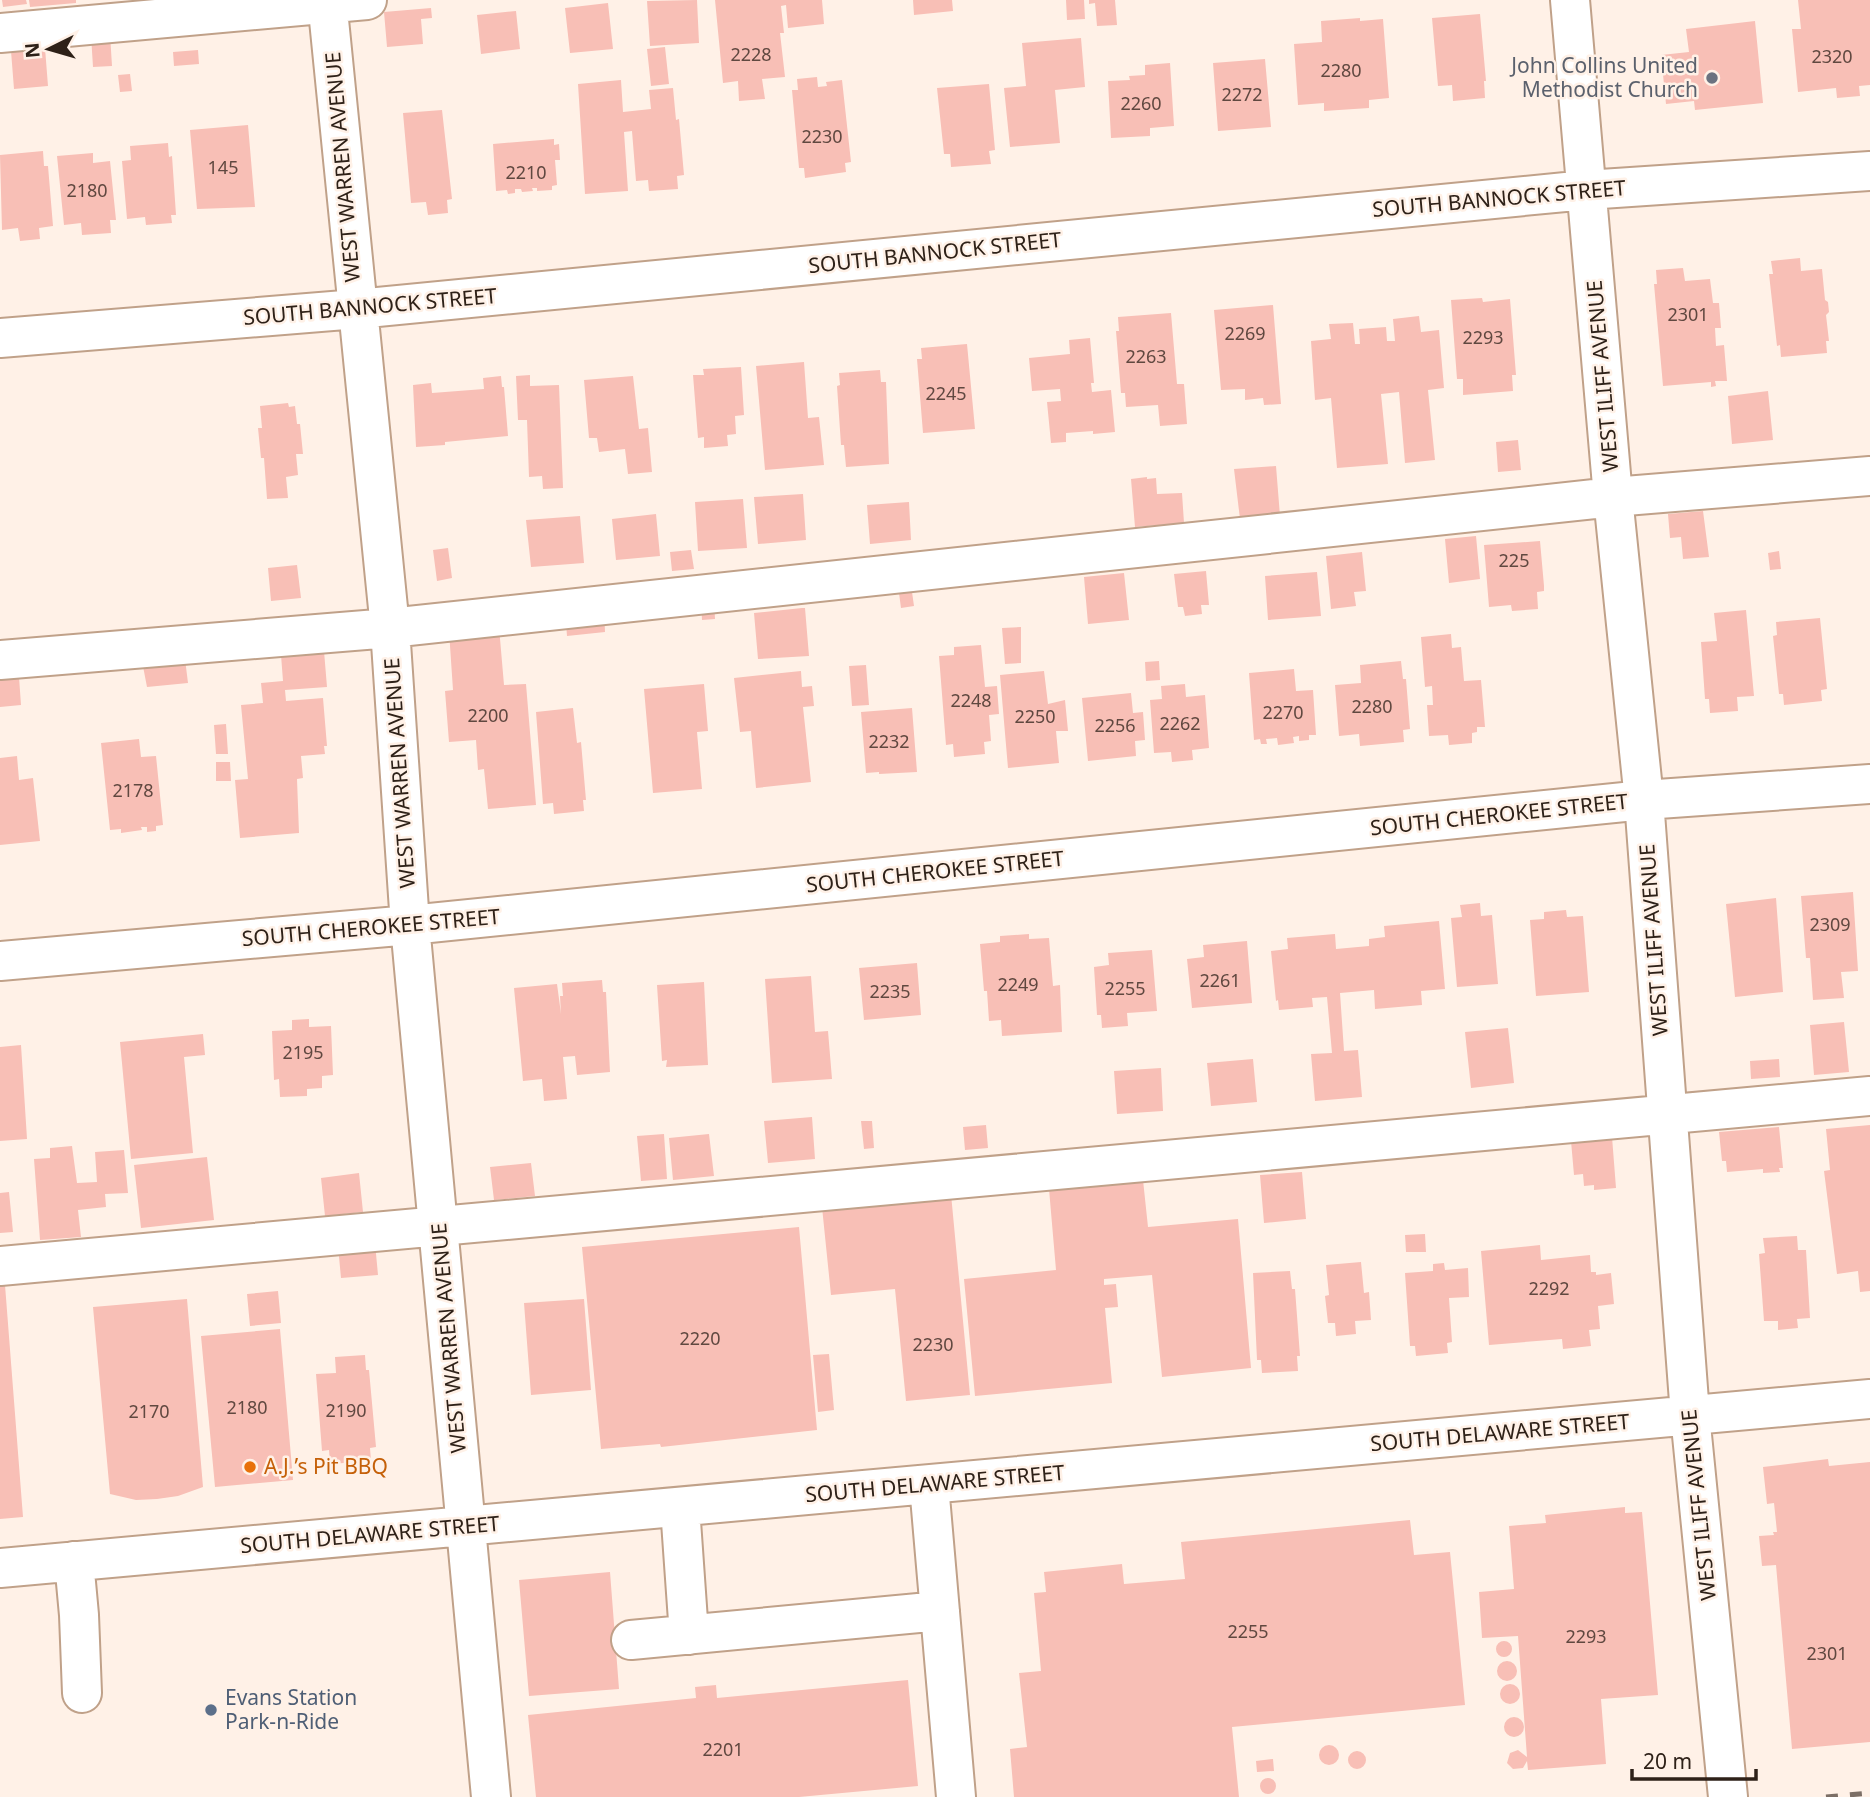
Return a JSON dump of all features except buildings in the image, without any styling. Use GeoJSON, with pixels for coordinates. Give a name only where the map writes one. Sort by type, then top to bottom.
{"type":"FeatureCollection","features":[{"type":"Feature","properties":{"kind":"street"},"geometry":{"type":"LineString","coordinates":[[0,33],[368,0]]}},
{"type":"Feature","properties":{"kind":"street","name":"WEST ILIFF AVENUE"},"geometry":{"type":"LineString","coordinates":[[1570,0],[1613,498],[1644,800],[1690,1415],[1728,1797]]}},
{"type":"Feature","properties":{"kind":"street","name":"WEST WARREN AVENUE"},"geometry":{"type":"LineString","coordinates":[[328,2],[390,628],[410,925],[491,1797]]}},
{"type":"Feature","properties":{"kind":"street","name":"SOUTH BANNOCK STREET"},"geometry":{"type":"LineString","coordinates":[[0,338],[357,309],[1586,190],[1870,171]]}},
{"type":"Feature","properties":{"kind":"street"},"geometry":{"type":"LineString","coordinates":[[0,660],[390,628],[1613,498],[1870,476]]}},
{"type":"Feature","properties":{"kind":"street","name":"SOUTH CHEROKEE STREET"},"geometry":{"type":"LineString","coordinates":[[0,961],[410,925],[1644,800],[1870,784]]}},
{"type":"Feature","properties":{"kind":"street"},"geometry":{"type":"LineString","coordinates":[[0,1266],[1870,1096]]}},
{"type":"Feature","properties":{"kind":"street","name":"SOUTH DELAWARE STREET"},"geometry":{"type":"LineString","coordinates":[[0,1568],[1870,1399]]}},
{"type":"Feature","properties":{"kind":"street"},"geometry":{"type":"LineString","coordinates":[[929,1485],[956,1797]]}},
{"type":"Feature","properties":{"kind":"street"},"geometry":{"type":"LineString","coordinates":[[680,1507],[689,1634]]}},
{"type":"Feature","properties":{"kind":"street"},"geometry":{"type":"LineString","coordinates":[[74,1561],[82,1693]]}},
{"type":"Feature","properties":{"kind":"street"},"geometry":{"type":"LineString","coordinates":[[631,1640],[940,1611]]}},
{"type":"Feature","properties":{"kind":"railway"},"geometry":{"type":"LineString","coordinates":[[1826,1797],[1870,1793]]}},
{"type":"Feature","properties":{"kind":"place","name":"John Collins United Methodist Church"},"geometry":{"type":"Point","coordinates":[1712,78]}},
{"type":"Feature","properties":{"kind":"place","name":"A.J.’s Pit BBQ"},"geometry":{"type":"Point","coordinates":[250,1467]}},
{"type":"Feature","properties":{"kind":"place","name":"Evans Station Park-n-Ride"},"geometry":{"type":"Point","coordinates":[211,1710]}}]}
